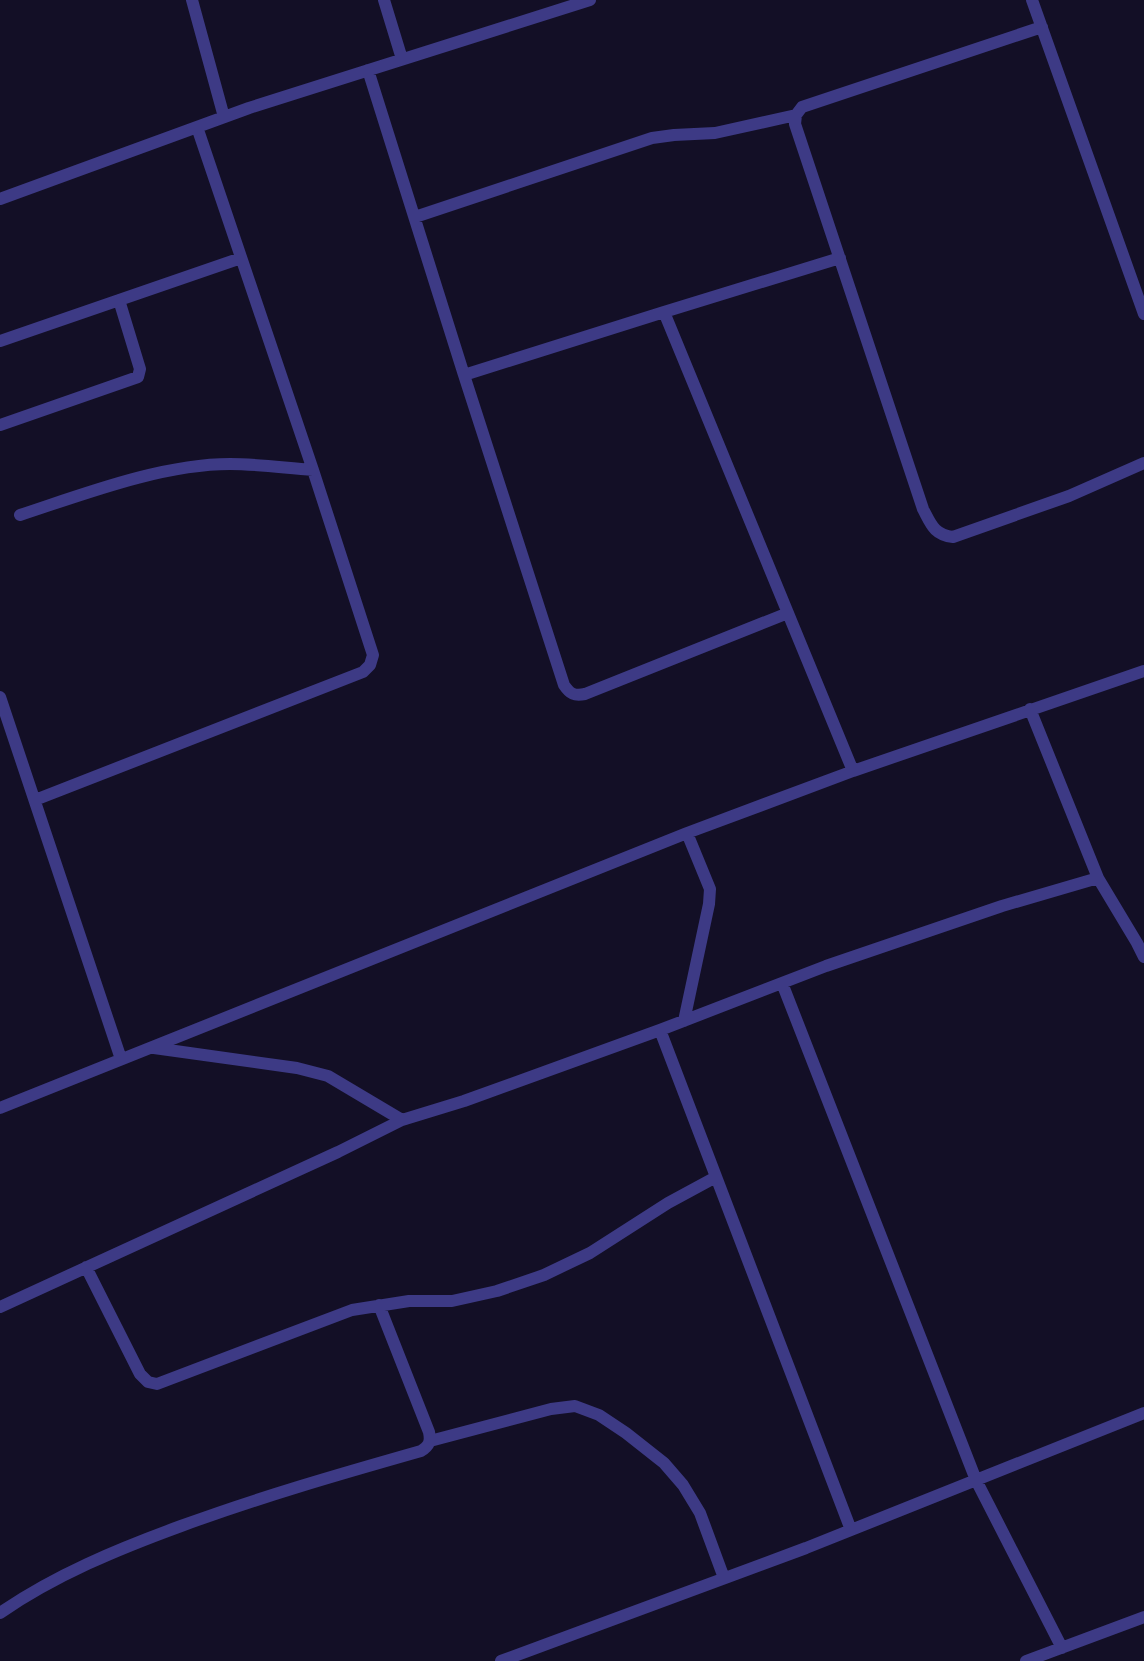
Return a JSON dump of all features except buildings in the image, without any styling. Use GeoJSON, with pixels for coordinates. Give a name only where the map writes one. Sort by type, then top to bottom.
{"type":"FeatureCollection","features":[{"type":"Feature","properties":{"kind":"street"},"geometry":{"type":"LineString","coordinates":[[192,0],[224,117]]}},
{"type":"Feature","properties":{"kind":"street"},"geometry":{"type":"LineString","coordinates":[[384,0],[402,59]]}},
{"type":"Feature","properties":{"kind":"street"},"geometry":{"type":"LineString","coordinates":[[0,199],[224,117],[590,0]]}},
{"type":"Feature","properties":{"kind":"street"},"geometry":{"type":"LineString","coordinates":[[1032,0],[1143,306]]}},
{"type":"Feature","properties":{"kind":"street"},"geometry":{"type":"LineString","coordinates":[[1042,27],[802,107],[796,115],[795,124],[923,509],[933,528],[944,536],[953,536],[1069,496],[1144,463]]}},
{"type":"Feature","properties":{"kind":"street"},"geometry":{"type":"LineString","coordinates":[[368,70],[564,685],[569,693],[576,695],[584,694],[788,612]]}},
{"type":"Feature","properties":{"kind":"street"},"geometry":{"type":"LineString","coordinates":[[415,216],[652,138],[715,133],[796,115]]}},
{"type":"Feature","properties":{"kind":"street"},"geometry":{"type":"LineString","coordinates":[[36,800],[363,672],[370,664],[373,655],[313,470],[196,127]]}},
{"type":"Feature","properties":{"kind":"street"},"geometry":{"type":"LineString","coordinates":[[0,341],[241,258]]}},
{"type":"Feature","properties":{"kind":"street"},"geometry":{"type":"LineString","coordinates":[[464,375],[840,258]]}},
{"type":"Feature","properties":{"kind":"street"},"geometry":{"type":"LineString","coordinates":[[0,425],[138,377],[140,369],[118,300]]}},
{"type":"Feature","properties":{"kind":"street"},"geometry":{"type":"LineString","coordinates":[[664,312],[853,771]]}},
{"type":"Feature","properties":{"kind":"street"},"geometry":{"type":"LineString","coordinates":[[20,515],[118,484],[201,466],[230,464],[313,470]]}},
{"type":"Feature","properties":{"kind":"street"},"geometry":{"type":"LineString","coordinates":[[0,1108],[687,833],[853,771],[1144,671]]}},
{"type":"Feature","properties":{"kind":"street"},"geometry":{"type":"LineString","coordinates":[[0,697],[121,1059]]}},
{"type":"Feature","properties":{"kind":"street"},"geometry":{"type":"LineString","coordinates":[[1030,709],[1098,878],[1144,957]]}},
{"type":"Feature","properties":{"kind":"street"},"geometry":{"type":"LineString","coordinates":[[684,1021],[710,904],[710,889],[687,833]]}},
{"type":"Feature","properties":{"kind":"street"},"geometry":{"type":"LineString","coordinates":[[0,1307],[338,1152],[402,1120],[464,1101],[660,1030],[782,983],[1002,906],[1098,878]]}},
{"type":"Feature","properties":{"kind":"street"},"geometry":{"type":"LineString","coordinates":[[782,983],[976,1480],[1062,1648]]}},
{"type":"Feature","properties":{"kind":"street"},"geometry":{"type":"LineString","coordinates":[[660,1030],[851,1530]]}},
{"type":"Feature","properties":{"kind":"street"},"geometry":{"type":"LineString","coordinates":[[152,1047],[297,1068],[328,1076],[402,1120]]}},
{"type":"Feature","properties":{"kind":"street"},"geometry":{"type":"LineString","coordinates":[[86,1267],[140,1374],[148,1382],[157,1384],[352,1310],[409,1301],[452,1301],[497,1291],[544,1275],[590,1253],[668,1203],[716,1177]]}},
{"type":"Feature","properties":{"kind":"street"},"geometry":{"type":"LineString","coordinates":[[0,1614],[22,1598],[81,1567],[142,1540],[268,1495],[421,1451],[428,1447],[430,1441],[429,1432],[379,1305]]}},
{"type":"Feature","properties":{"kind":"street"},"geometry":{"type":"LineString","coordinates":[[430,1441],[551,1408],[575,1406],[599,1415],[626,1433],[664,1463],[683,1485],[700,1513],[724,1578]]}},
{"type":"Feature","properties":{"kind":"street"},"geometry":{"type":"LineString","coordinates":[[501,1661],[806,1548],[1144,1413]]}},
{"type":"Feature","properties":{"kind":"street"},"geometry":{"type":"LineString","coordinates":[[1026,1661],[1144,1617]]}}]}
